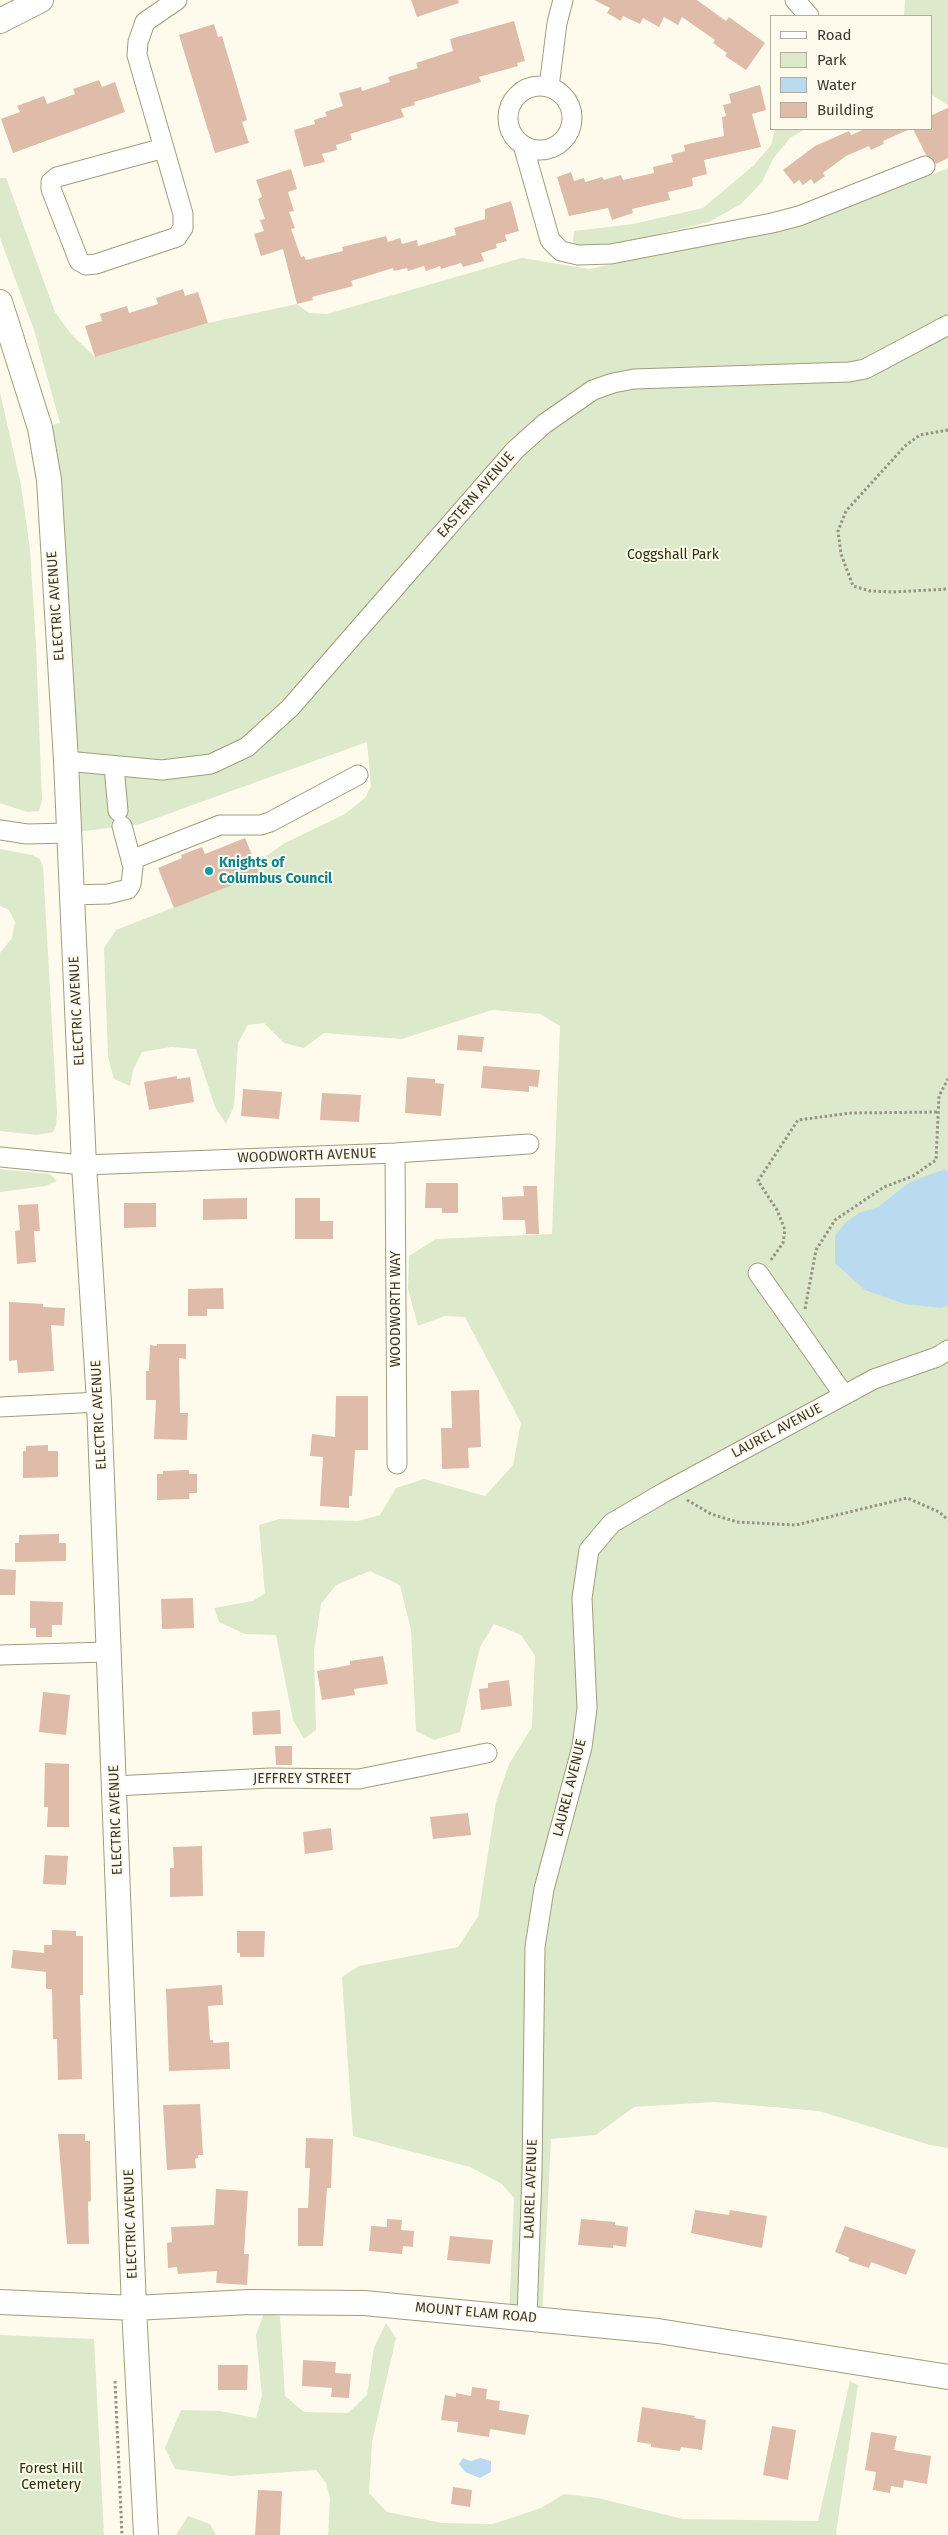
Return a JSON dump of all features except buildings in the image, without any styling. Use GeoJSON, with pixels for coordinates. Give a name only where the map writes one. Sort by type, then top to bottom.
{"type":"FeatureCollection","features":[{"type":"Feature","properties":{"kind":"main road"},"geometry":{"type":"LineString","coordinates":[[0,21],[41,0]]}},
{"type":"Feature","properties":{"kind":"main road","name":"ELECTRIC AVENUE"},"geometry":{"type":"LineString","coordinates":[[0,302],[40,428],[47,471],[66,761],[84,1165],[99,1402],[134,2308],[146,2535]]}},
{"type":"Feature","properties":{"kind":"main road","name":"MOUNT ELAM ROAD"},"geometry":{"type":"LineString","coordinates":[[0,2302],[134,2308],[249,2302],[355,2303],[658,2330],[948,2377]]}},
{"type":"Feature","properties":{"kind":"street"},"geometry":{"type":"LineString","coordinates":[[164,148],[57,177],[51,182],[51,189],[79,261],[86,265],[96,264],[179,235],[183,228],[183,214],[164,148],[140,70],[137,48],[141,30],[147,20],[177,0]]}},
{"type":"Feature","properties":{"kind":"street"},"geometry":{"type":"LineString","coordinates":[[549,87],[557,23],[563,0]]}},
{"type":"Feature","properties":{"kind":"street"},"geometry":{"type":"LineString","coordinates":[[796,0],[808,15]]}},
{"type":"Feature","properties":{"kind":"street"},"geometry":{"type":"LineString","coordinates":[[536,86],[549,87],[564,97],[569,106],[571,121],[566,135],[551,148],[540,150],[523,145],[513,136],[508,126],[508,115],[510,104],[516,95],[536,86]]}},
{"type":"Feature","properties":{"kind":"street"},"geometry":{"type":"LineString","coordinates":[[523,145],[550,240],[561,251],[578,255],[611,254],[800,216],[924,166]]}},
{"type":"Feature","properties":{"kind":"street","name":"EASTERN AVENUE"},"geometry":{"type":"LineString","coordinates":[[66,761],[162,770],[210,764],[247,747],[290,708],[515,450],[544,424],[593,390],[613,383],[634,379],[849,372],[865,369],[948,325]]}},
{"type":"Feature","properties":{"kind":"street"},"geometry":{"type":"LineString","coordinates":[[72,895],[108,894],[128,888],[133,875],[120,819],[114,766]]}},
{"type":"Feature","properties":{"kind":"street"},"geometry":{"type":"LineString","coordinates":[[131,860],[220,825],[261,825],[270,822],[358,775]]}},
{"type":"Feature","properties":{"kind":"street"},"geometry":{"type":"LineString","coordinates":[[0,830],[27,834],[69,833]]}},
{"type":"Feature","properties":{"kind":"street","name":"WOODWORTH AVENUE"},"geometry":{"type":"LineString","coordinates":[[0,1157],[84,1165],[396,1153],[529,1144]]}},
{"type":"Feature","properties":{"kind":"street","name":"WOODWORTH WAY"},"geometry":{"type":"LineString","coordinates":[[396,1153],[397,1464]]}},
{"type":"Feature","properties":{"kind":"street"},"geometry":{"type":"LineString","coordinates":[[758,1273],[844,1395]]}},
{"type":"Feature","properties":{"kind":"street","name":"LAUREL AVENUE"},"geometry":{"type":"LineString","coordinates":[[527,2318],[533,2162],[535,1947],[544,1888],[582,1748],[587,1708],[582,1598],[589,1550],[612,1523],[674,1487],[874,1379],[937,1357],[948,1350]]}},
{"type":"Feature","properties":{"kind":"street"},"geometry":{"type":"LineString","coordinates":[[0,1407],[99,1402]]}},
{"type":"Feature","properties":{"kind":"street"},"geometry":{"type":"LineString","coordinates":[[0,1655],[108,1652]]}},
{"type":"Feature","properties":{"kind":"street","name":"JEFFREY STREET"},"geometry":{"type":"LineString","coordinates":[[115,1786],[270,1778],[359,1779],[487,1754]]}},
{"type":"Feature","properties":{"kind":"path"},"geometry":{"type":"LineString","coordinates":[[948,430],[920,434],[906,446],[846,511],[838,531],[841,554],[853,586],[870,591],[893,592],[948,589]]}},
{"type":"Feature","properties":{"kind":"path"},"geometry":{"type":"LineString","coordinates":[[801,1334],[816,1250],[835,1220],[884,1187],[913,1176],[936,1160],[939,1096],[948,1079]]}},
{"type":"Feature","properties":{"kind":"path"},"geometry":{"type":"LineString","coordinates":[[758,1273],[776,1254],[783,1243],[786,1230],[777,1210],[758,1181],[798,1120],[852,1113],[938,1112]]}},
{"type":"Feature","properties":{"kind":"path"},"geometry":{"type":"LineString","coordinates":[[674,1487],[685,1499],[711,1514],[737,1522],[796,1525],[907,1498],[939,1512],[948,1520]]}},
{"type":"Feature","properties":{"kind":"path"},"geometry":{"type":"LineString","coordinates":[[115,2376],[122,2535]]}},
{"type":"Feature","properties":{"kind":"green space"},"geometry":{"type":"Polygon","coordinates":[[[905,0],[948,0],[948,105],[933,96],[933,15],[904,15],[905,0]]]}},
{"type":"Feature","properties":{"kind":"green space"},"geometry":{"type":"Polygon","coordinates":[[[775,130],[803,130],[790,138],[773,159],[762,182],[741,204],[709,222],[647,237],[584,249],[573,242],[574,231],[633,224],[703,208],[754,165],[771,145],[775,130]]]}},
{"type":"Feature","properties":{"kind":"green space","name":"Coggshall Park"},"geometry":{"type":"Polygon","coordinates":[[[948,168],[948,2148],[930,2145],[819,2111],[714,2102],[634,2107],[596,2135],[551,2139],[542,2319],[509,2316],[514,2198],[502,2184],[470,2167],[353,2136],[342,1977],[359,1966],[458,1947],[478,1917],[496,1802],[509,1764],[532,1727],[535,1656],[521,1635],[494,1624],[480,1647],[460,1732],[434,1740],[416,1731],[411,1630],[400,1585],[370,1571],[336,1585],[321,1604],[314,1651],[316,1730],[304,1739],[293,1720],[276,1635],[245,1634],[219,1622],[214,1608],[253,1601],[265,1593],[259,1525],[279,1519],[358,1521],[380,1515],[396,1488],[424,1479],[485,1496],[513,1465],[521,1423],[465,1317],[445,1316],[418,1326],[408,1289],[409,1256],[436,1239],[552,1234],[560,1026],[540,1014],[492,1010],[402,1039],[324,1033],[304,1048],[284,1043],[264,1023],[248,1025],[238,1043],[234,1106],[226,1124],[215,1107],[196,1049],[171,1047],[142,1052],[133,1070],[130,1086],[114,1079],[108,1057],[104,948],[116,930],[259,874],[256,863],[285,843],[345,814],[365,798],[371,786],[367,742],[140,824],[69,833],[40,428],[60,423],[34,330],[0,238],[0,178],[6,178],[55,312],[71,334],[95,357],[208,323],[297,304],[309,313],[327,314],[522,258],[589,269],[773,231],[830,214],[948,168]]]}},
{"type":"Feature","properties":{"kind":"green space"},"geometry":{"type":"Polygon","coordinates":[[[0,392],[21,485],[30,550],[42,800],[39,811],[27,812],[0,803],[0,392]]]}},
{"type":"Feature","properties":{"kind":"green space"},"geometry":{"type":"Polygon","coordinates":[[[0,849],[32,855],[40,859],[43,866],[57,1113],[56,1126],[53,1132],[37,1135],[0,1131],[0,953],[12,938],[15,922],[9,910],[0,906],[0,849]]]}},
{"type":"Feature","properties":{"kind":"green space"},"geometry":{"type":"Polygon","coordinates":[[[0,1169],[50,1174],[57,1181],[45,1186],[0,1192],[0,1169]]]}},
{"type":"Feature","properties":{"kind":"green space"},"geometry":{"type":"Polygon","coordinates":[[[264,2313],[280,2316],[285,2396],[304,2412],[348,2413],[367,2395],[374,2348],[386,2323],[396,2338],[372,2442],[369,2493],[387,2512],[442,2523],[493,2524],[541,2508],[564,2494],[598,2498],[683,2519],[818,2521],[850,2381],[858,2385],[837,2535],[328,2535],[330,2498],[326,2483],[316,2470],[232,2476],[175,2469],[165,2448],[181,2410],[220,2411],[256,2418],[262,2396],[256,2335],[264,2313]]]}},
{"type":"Feature","properties":{"kind":"green space","name":"Forest Hill Cemetery"},"geometry":{"type":"Polygon","coordinates":[[[0,2335],[94,2339],[104,2535],[0,2535],[0,2335]]]}},
{"type":"Feature","properties":{"kind":"green space"},"geometry":{"type":"Polygon","coordinates":[[[188,2516],[210,2524],[216,2535],[176,2535],[188,2516]]]}},
{"type":"Feature","properties":{"kind":"water"},"geometry":{"type":"Polygon","coordinates":[[[945,1169],[948,1172],[948,1305],[942,1308],[905,1304],[865,1290],[835,1263],[835,1236],[845,1223],[859,1213],[878,1207],[910,1182],[945,1169]]]}},
{"type":"Feature","properties":{"kind":"water"},"geometry":{"type":"Polygon","coordinates":[[[463,2458],[471,2461],[480,2458],[491,2461],[491,2472],[480,2478],[465,2472],[459,2464],[463,2458]]]}},
{"type":"Feature","properties":{"kind":"place","name":"Knights of Columbus Council"},"geometry":{"type":"Point","coordinates":[209,871]}}]}
